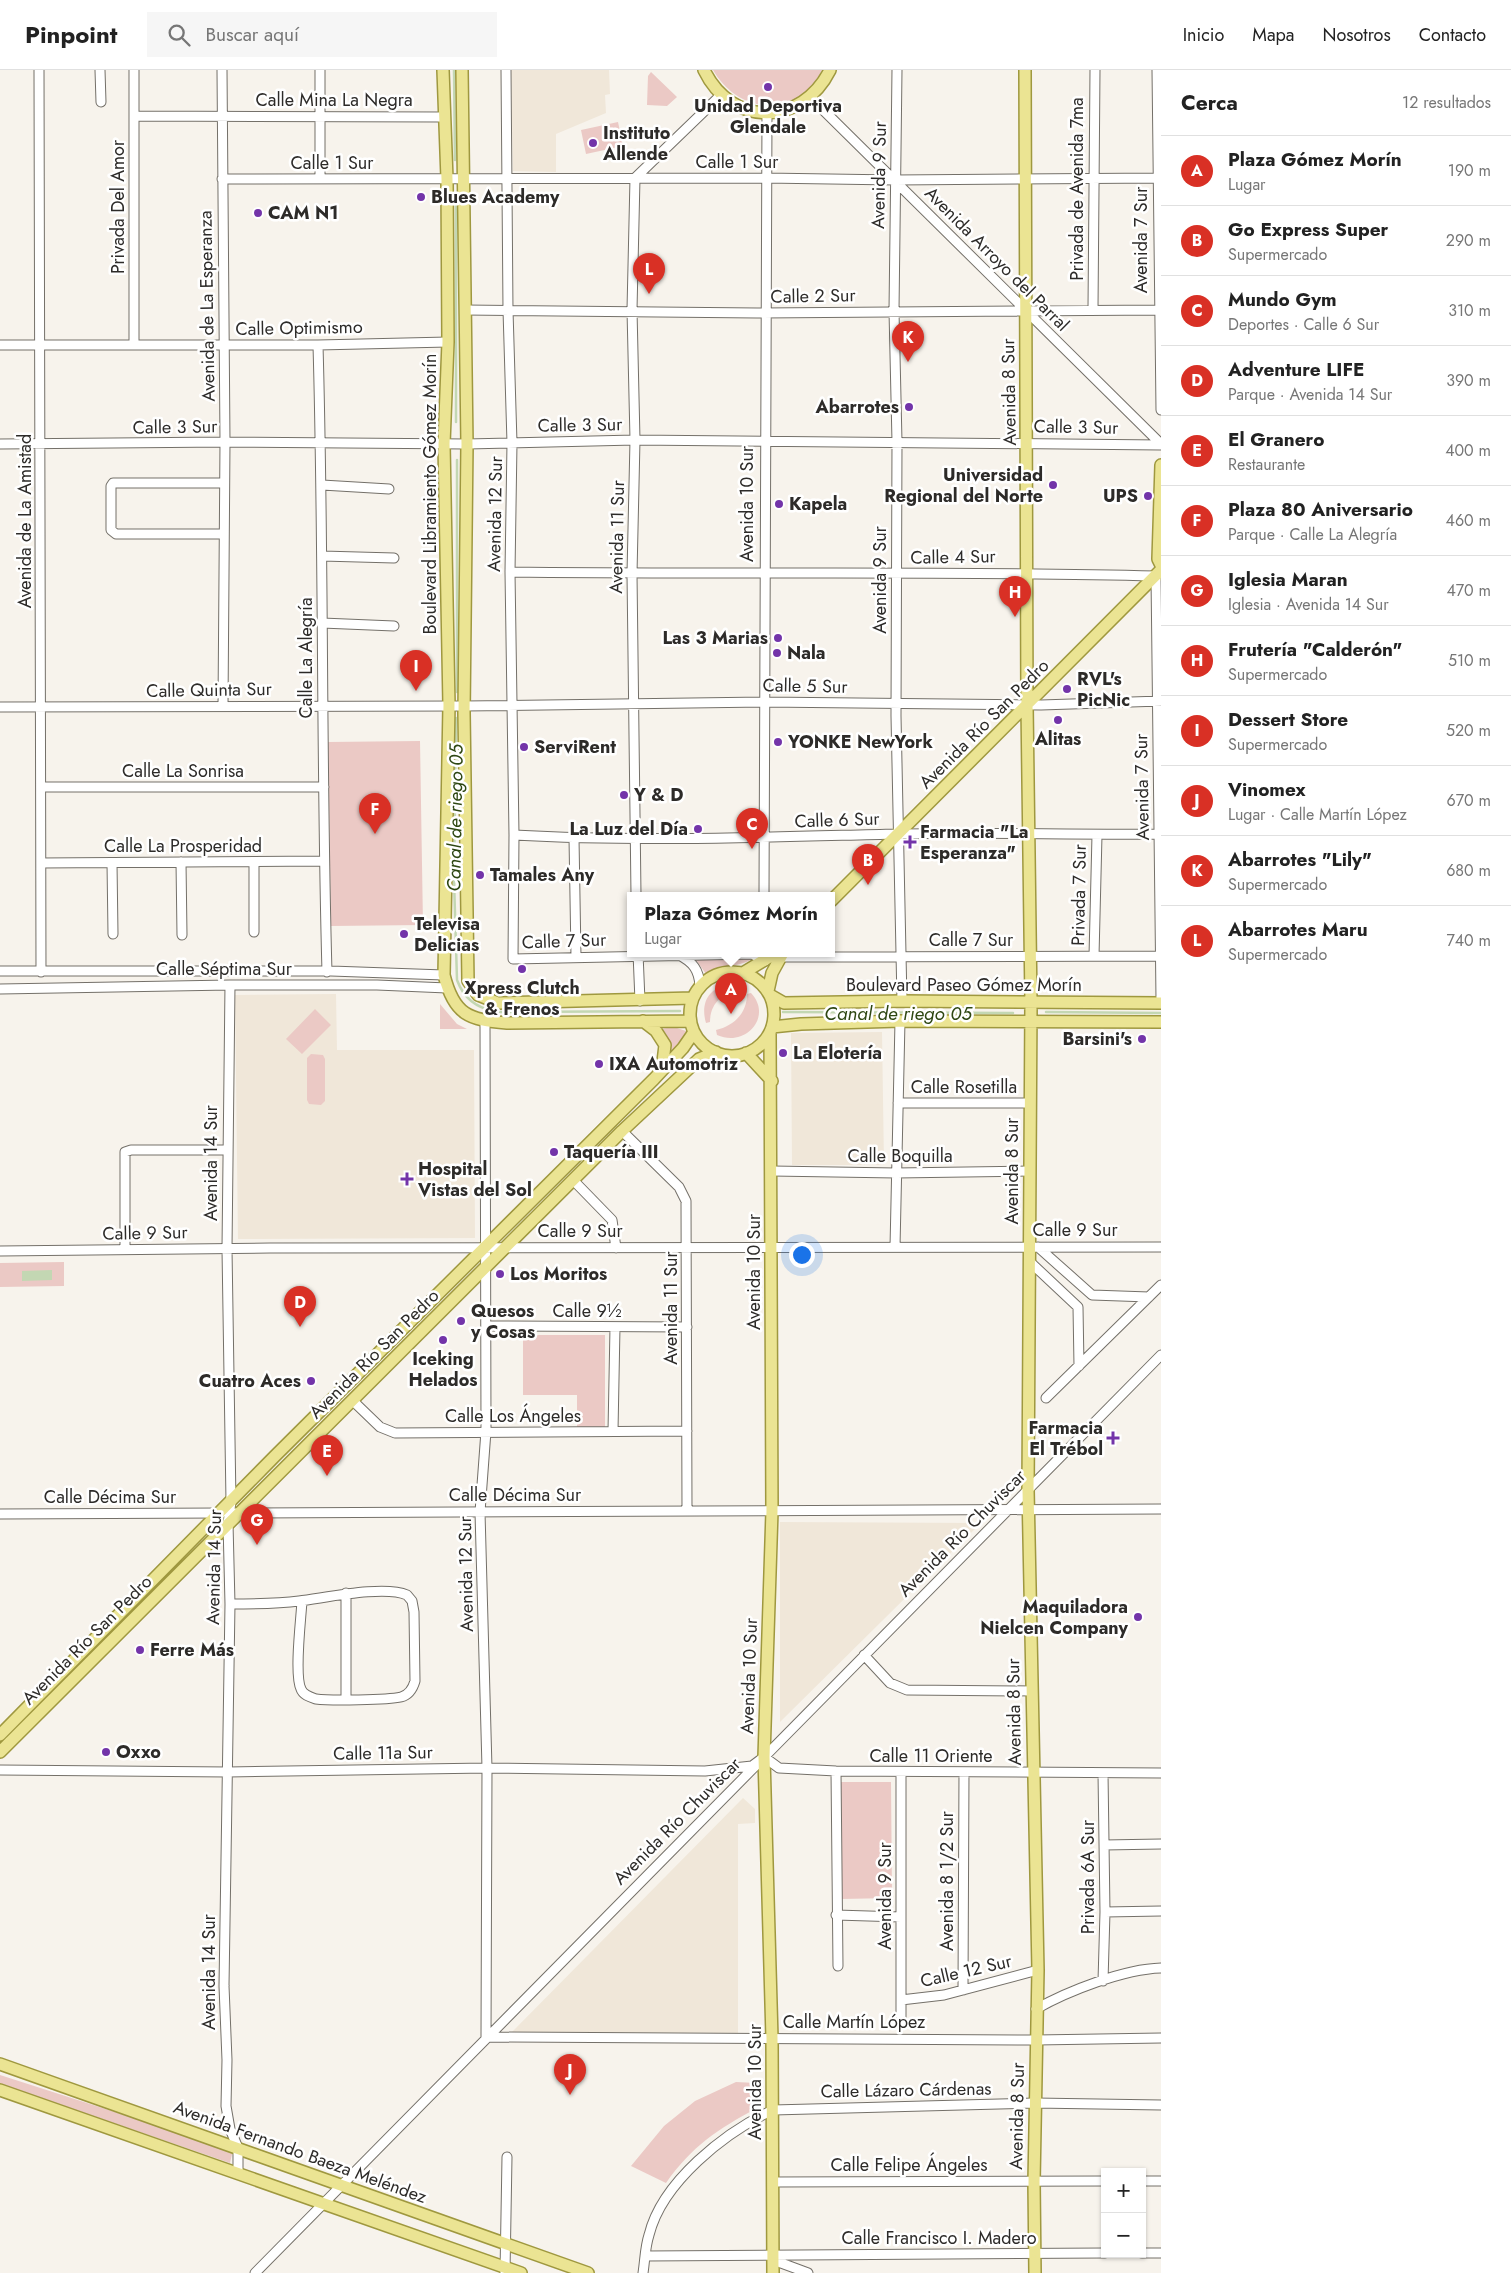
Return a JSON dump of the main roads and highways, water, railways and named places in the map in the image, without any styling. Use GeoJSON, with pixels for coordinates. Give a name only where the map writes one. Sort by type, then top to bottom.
{"type":"FeatureCollection","features":[{"type":"Feature","properties":{"kind":"main road","name":"Boulevard Libramiento Gómez Morín"},"geometry":{"type":"LineString","coordinates":[[444,70],[448,342],[444,444],[449,705],[444,975],[447,988],[458,1008],[464,1014],[474,1019],[485,1021],[507,1023],[644,1021],[692,1026]]}},
{"type":"Feature","properties":{"kind":"main road","name":"Boulevard Libramiento Gómez Morín"},"geometry":{"type":"LineString","coordinates":[[462,70],[465,179],[467,444],[464,706],[468,982],[486,1000],[498,1003],[640,1001],[692,998]]}},
{"type":"Feature","properties":{"kind":"main road"},"geometry":{"type":"LineString","coordinates":[[704,70],[710,82],[721,95],[735,105],[750,111],[766,113],[790,109],[811,98],[823,84],[830,70]]}},
{"type":"Feature","properties":{"kind":"main road","name":"Avenida 8 Sur"},"geometry":{"type":"LineString","coordinates":[[1025,70],[1027,705],[1032,1003],[1029,1171],[1033,1247],[1029,1261],[1028,1490],[1030,1510],[1033,1772],[1038,1970],[1034,2182],[1035,2273]]}},
{"type":"Feature","properties":{"kind":"main road"},"geometry":{"type":"LineString","coordinates":[[1161,465],[1158,559],[1161,565]]}},
{"type":"Feature","properties":{"kind":"main road","name":"Avenida Río San Pedro"},"geometry":{"type":"LineString","coordinates":[[835,897],[1158,573]]}},
{"type":"Feature","properties":{"kind":"main road"},"geometry":{"type":"LineString","coordinates":[[743,973],[764,957]]}},
{"type":"Feature","properties":{"kind":"main road"},"geometry":{"type":"LineString","coordinates":[[769,993],[770,980],[779,957]]}},
{"type":"Feature","properties":{"kind":"main road"},"geometry":{"type":"LineString","coordinates":[[719,973],[743,973],[761,983],[769,993],[773,1005],[771,1029],[764,1041],[746,1053],[726,1055],[716,1052],[700,1041],[692,1026],[692,998],[700,986],[719,973]]}},
{"type":"Feature","properties":{"kind":"main road","name":"Boulevard Paseo Gómez Morín"},"geometry":{"type":"LineString","coordinates":[[769,993],[784,1003],[902,1001],[1161,1003]]}},
{"type":"Feature","properties":{"kind":"main road"},"geometry":{"type":"LineString","coordinates":[[644,1021],[656,1031],[665,1045],[662,1071]]}},
{"type":"Feature","properties":{"kind":"main road","name":"Boulevard Paseo Gómez Morín"},"geometry":{"type":"LineString","coordinates":[[771,1029],[801,1024],[900,1021],[1161,1022]]}},
{"type":"Feature","properties":{"kind":"main road","name":"Avenida Río San Pedro"},"geometry":{"type":"LineString","coordinates":[[0,1752],[227,1513],[485,1248],[662,1071],[683,1048],[692,1026]]}},
{"type":"Feature","properties":{"kind":"main road","name":"Avenida 10 Sur"},"geometry":{"type":"LineString","coordinates":[[771,1029],[772,1510],[764,1757],[772,2038],[773,2273]]}},
{"type":"Feature","properties":{"kind":"main road","name":"Avenida Río San Pedro"},"geometry":{"type":"LineString","coordinates":[[0,1736],[227,1513],[242,1513],[352,1400],[486,1269],[622,1131],[699,1059],[716,1052]]}},
{"type":"Feature","properties":{"kind":"main road"},"geometry":{"type":"LineString","coordinates":[[746,1053],[772,1081]]}},
{"type":"Feature","properties":{"kind":"main road","name":"Avenida Fernando Baeza Meléndez"},"geometry":{"type":"LineString","coordinates":[[0,2064],[588,2273]]}},
{"type":"Feature","properties":{"kind":"main road"},"geometry":{"type":"LineString","coordinates":[[0,2090],[322,2203],[505,2270],[521,2273]]}},
{"type":"Feature","properties":{"kind":"waterway"},"geometry":{"type":"LineString","coordinates":[[454,70],[455,160]]}},
{"type":"Feature","properties":{"kind":"waterway"},"geometry":{"type":"LineString","coordinates":[[456,193],[456,422]]}},
{"type":"Feature","properties":{"kind":"waterway"},"geometry":{"type":"LineString","coordinates":[[457,460],[457,692]]}},
{"type":"Feature","properties":{"kind":"waterway","name":"Canal de riego 05"},"geometry":{"type":"LineString","coordinates":[[456,718],[454,880],[457,980],[463,992],[476,1005],[495,1012],[680,1011]]}},
{"type":"Feature","properties":{"kind":"waterway","name":"Canal de riego 05"},"geometry":{"type":"LineString","coordinates":[[783,1012],[1013,1013]]}},
{"type":"Feature","properties":{"kind":"waterway"},"geometry":{"type":"LineString","coordinates":[[1046,1012],[1161,1013]]}},
{"type":"Feature","properties":{"kind":"place","name":"Unidad Deportiva Glendale"},"geometry":{"type":"Point","coordinates":[768,87]}},
{"type":"Feature","properties":{"kind":"place","name":"Instituto Allende"},"geometry":{"type":"Point","coordinates":[593,143]}},
{"type":"Feature","properties":{"kind":"place","name":"Blues Academy"},"geometry":{"type":"Point","coordinates":[421,197]}},
{"type":"Feature","properties":{"kind":"place","name":"CAM N1"},"geometry":{"type":"Point","coordinates":[258,213]}},
{"type":"Feature","properties":{"kind":"place","name":"Abarrotes Maru"},"geometry":{"type":"Point","coordinates":[649,294]}},
{"type":"Feature","properties":{"kind":"place","name":"Abarrotes \"Lily\""},"geometry":{"type":"Point","coordinates":[908,362]}},
{"type":"Feature","properties":{"kind":"place","name":"Abarrotes"},"geometry":{"type":"Point","coordinates":[909,407]}},
{"type":"Feature","properties":{"kind":"place","name":"Universidad Regional del Norte"},"geometry":{"type":"Point","coordinates":[1053,485]}},
{"type":"Feature","properties":{"kind":"place","name":"UPS"},"geometry":{"type":"Point","coordinates":[1148,496]}},
{"type":"Feature","properties":{"kind":"place","name":"Kapela"},"geometry":{"type":"Point","coordinates":[779,504]}},
{"type":"Feature","properties":{"kind":"place","name":"Frutería \"Calderón\""},"geometry":{"type":"Point","coordinates":[1015,617]}},
{"type":"Feature","properties":{"kind":"place","name":"Las 3 Marias"},"geometry":{"type":"Point","coordinates":[778,638]}},
{"type":"Feature","properties":{"kind":"place","name":"Nala"},"geometry":{"type":"Point","coordinates":[777,653]}},
{"type":"Feature","properties":{"kind":"place","name":"RVL's PicNic"},"geometry":{"type":"Point","coordinates":[1067,689]}},
{"type":"Feature","properties":{"kind":"place","name":"Dessert Store"},"geometry":{"type":"Point","coordinates":[416,691]}},
{"type":"Feature","properties":{"kind":"place","name":"Alitas"},"geometry":{"type":"Point","coordinates":[1058,720]}},
{"type":"Feature","properties":{"kind":"place","name":"YONKE NewYork"},"geometry":{"type":"Point","coordinates":[778,742]}},
{"type":"Feature","properties":{"kind":"place","name":"ServiRent"},"geometry":{"type":"Point","coordinates":[524,747]}},
{"type":"Feature","properties":{"kind":"place","name":"Y & D"},"geometry":{"type":"Point","coordinates":[624,795]}},
{"type":"Feature","properties":{"kind":"place","name":"La Luz del Día"},"geometry":{"type":"Point","coordinates":[698,829]}},
{"type":"Feature","properties":{"kind":"place","name":"Plaza 80 Aniversario"},"geometry":{"type":"Point","coordinates":[375,834]}},
{"type":"Feature","properties":{"kind":"place","name":"Farmacia \"La Esperanza\""},"geometry":{"type":"Point","coordinates":[910,842]}},
{"type":"Feature","properties":{"kind":"place","name":"Mundo Gym"},"geometry":{"type":"Point","coordinates":[752,849]}},
{"type":"Feature","properties":{"kind":"place","name":"Tamales Any"},"geometry":{"type":"Point","coordinates":[480,875]}},
{"type":"Feature","properties":{"kind":"place","name":"Go Express Super"},"geometry":{"type":"Point","coordinates":[868,885]}},
{"type":"Feature","properties":{"kind":"place","name":"Televisa Delicias"},"geometry":{"type":"Point","coordinates":[404,934]}},
{"type":"Feature","properties":{"kind":"place","name":"Xpress Clutch & Frenos"},"geometry":{"type":"Point","coordinates":[522,969]}},
{"type":"Feature","properties":{"kind":"place","name":"Plaza Gómez Morín"},"geometry":{"type":"Point","coordinates":[731,1014]}},
{"type":"Feature","properties":{"kind":"place","name":"Barsini's"},"geometry":{"type":"Point","coordinates":[1142,1039]}},
{"type":"Feature","properties":{"kind":"place","name":"La Elotería"},"geometry":{"type":"Point","coordinates":[783,1053]}},
{"type":"Feature","properties":{"kind":"place","name":"IXA Automotriz"},"geometry":{"type":"Point","coordinates":[599,1064]}},
{"type":"Feature","properties":{"kind":"place","name":"Taquería III"},"geometry":{"type":"Point","coordinates":[554,1152]}},
{"type":"Feature","properties":{"kind":"place","name":"Hospital Vistas del Sol"},"geometry":{"type":"Point","coordinates":[407,1179]}},
{"type":"Feature","properties":{"kind":"place","name":"Los Moritos"},"geometry":{"type":"Point","coordinates":[500,1274]}},
{"type":"Feature","properties":{"kind":"place","name":"Quesos y Cosas"},"geometry":{"type":"Point","coordinates":[461,1321]}},
{"type":"Feature","properties":{"kind":"place","name":"Adventure LIFE"},"geometry":{"type":"Point","coordinates":[300,1327]}},
{"type":"Feature","properties":{"kind":"place","name":"Iceking Helados"},"geometry":{"type":"Point","coordinates":[443,1340]}},
{"type":"Feature","properties":{"kind":"place","name":"Cuatro Aces"},"geometry":{"type":"Point","coordinates":[311,1381]}},
{"type":"Feature","properties":{"kind":"place","name":"Farmacia El Trébol"},"geometry":{"type":"Point","coordinates":[1113,1438]}},
{"type":"Feature","properties":{"kind":"place","name":"El Granero"},"geometry":{"type":"Point","coordinates":[327,1476]}},
{"type":"Feature","properties":{"kind":"place","name":"Iglesia Maran"},"geometry":{"type":"Point","coordinates":[257,1545]}},
{"type":"Feature","properties":{"kind":"place","name":"Maquiladora Nielcen Company"},"geometry":{"type":"Point","coordinates":[1138,1617]}},
{"type":"Feature","properties":{"kind":"place","name":"Ferre Más"},"geometry":{"type":"Point","coordinates":[140,1650]}},
{"type":"Feature","properties":{"kind":"place","name":"Oxxo"},"geometry":{"type":"Point","coordinates":[106,1752]}},
{"type":"Feature","properties":{"kind":"place","name":"Vinomex"},"geometry":{"type":"Point","coordinates":[570,2095]}}]}
